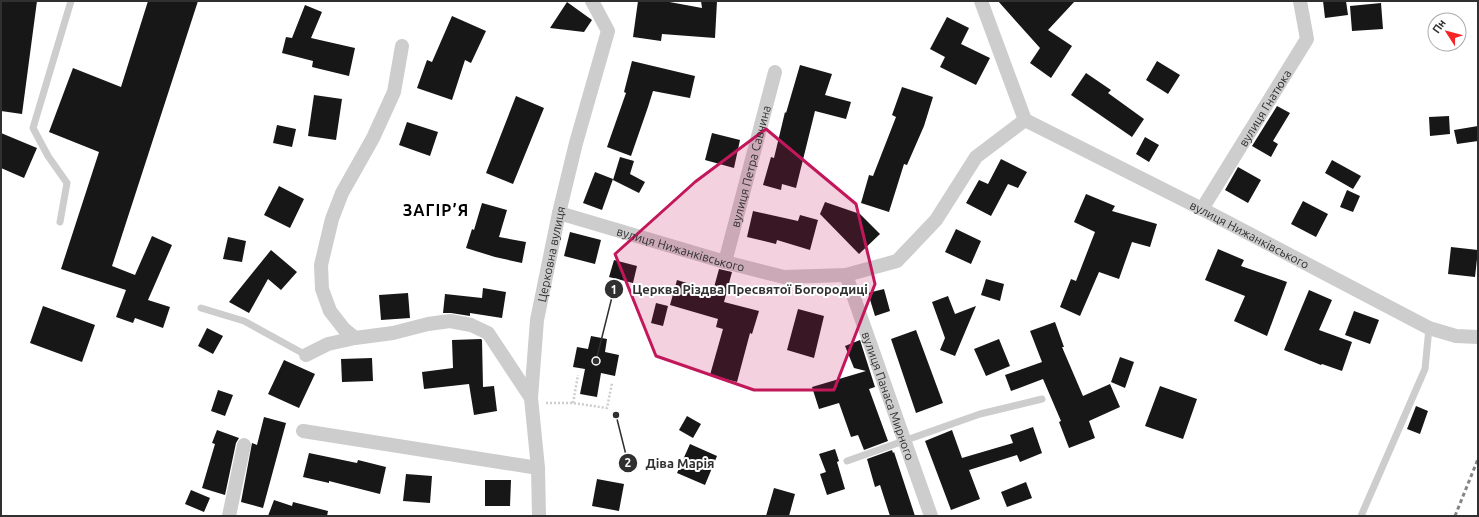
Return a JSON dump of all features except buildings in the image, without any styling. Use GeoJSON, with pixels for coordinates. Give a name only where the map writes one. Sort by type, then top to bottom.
{"type":"FeatureCollection","features":[{"type":"Feature","properties":{"kind":"street","name":"Церковна вулиця"},"geometry":{"type":"LineString","coordinates":[[539,516],[538,468],[532,401],[537,320],[559,213],[576,143],[608,31],[592,1]]}},
{"type":"Feature","properties":{"kind":"street"},"geometry":{"type":"LineString","coordinates":[[981,1],[1025,120]]}},
{"type":"Feature","properties":{"kind":"street","name":"вулиця Гнатюка"},"geometry":{"type":"LineString","coordinates":[[1202,209],[1307,39],[1300,1]]}},
{"type":"Feature","properties":{"kind":"street"},"geometry":{"type":"LineString","coordinates":[[355,338],[344,329],[330,311],[322,289],[321,265],[332,219],[342,193],[373,138],[394,92],[402,46]]}},
{"type":"Feature","properties":{"kind":"street","name":"вулиця Петра Савчина"},"geometry":{"type":"LineString","coordinates":[[725,262],[775,72]]}},
{"type":"Feature","properties":{"kind":"street","name":"вулиця Нижанківського"},"geometry":{"type":"LineString","coordinates":[[559,213],[725,262],[784,277],[846,275],[897,261],[936,220],[976,157],[1025,120],[1202,209],[1429,328],[1456,336],[1478,337]]}},
{"type":"Feature","properties":{"kind":"street","name":"вулиця Панаса Мирного"},"geometry":{"type":"LineString","coordinates":[[846,275],[931,516]]}},
{"type":"Feature","properties":{"kind":"street"},"geometry":{"type":"LineString","coordinates":[[306,355],[328,344],[355,338],[393,333],[428,324],[450,321],[471,325],[488,333],[532,401]]}},
{"type":"Feature","properties":{"kind":"street"},"geometry":{"type":"LineString","coordinates":[[303,431],[538,468]]}},
{"type":"Feature","properties":{"kind":"street"},"geometry":{"type":"LineString","coordinates":[[229,516],[244,445]]}},
{"type":"Feature","properties":{"kind":"lane"},"geometry":{"type":"LineString","coordinates":[[60,222],[67,183],[48,156],[33,128],[71,1]]}},
{"type":"Feature","properties":{"kind":"lane"},"geometry":{"type":"LineString","coordinates":[[201,308],[244,321],[306,355]]}},
{"type":"Feature","properties":{"kind":"lane"},"geometry":{"type":"LineString","coordinates":[[1361,516],[1425,369],[1429,328]]}},
{"type":"Feature","properties":{"kind":"lane"},"geometry":{"type":"LineString","coordinates":[[847,461],[980,414],[1042,399]]}},
{"type":"Feature","properties":{"kind":"path"},"geometry":{"type":"LineString","coordinates":[[573,403],[578,375]]}},
{"type":"Feature","properties":{"kind":"path"},"geometry":{"type":"LineString","coordinates":[[532,401],[573,403],[607,408],[612,383]]}},
{"type":"Feature","properties":{"kind":"highlighted area"},"geometry":{"type":"Polygon","coordinates":[[[766,129],[856,204],[875,284],[834,390],[754,390],[656,356],[615,254],[695,182],[766,129]]]}},
{"type":"Feature","properties":{"kind":"railway"},"geometry":{"type":"LineString","coordinates":[[1455,516],[1478,459]]}},
{"type":"Feature","properties":{"kind":"place","name":"Церква Різдва Пресвятої Богородиці"},"geometry":{"type":"Point","coordinates":[596,361]}},
{"type":"Feature","properties":{"kind":"place","name":"Діва Марія"},"geometry":{"type":"Point","coordinates":[616,415]}},
{"type":"Feature","properties":{"kind":"district","name":"ЗАГІР’Я"},"geometry":{"type":"Point","coordinates":[436,210]}}]}
